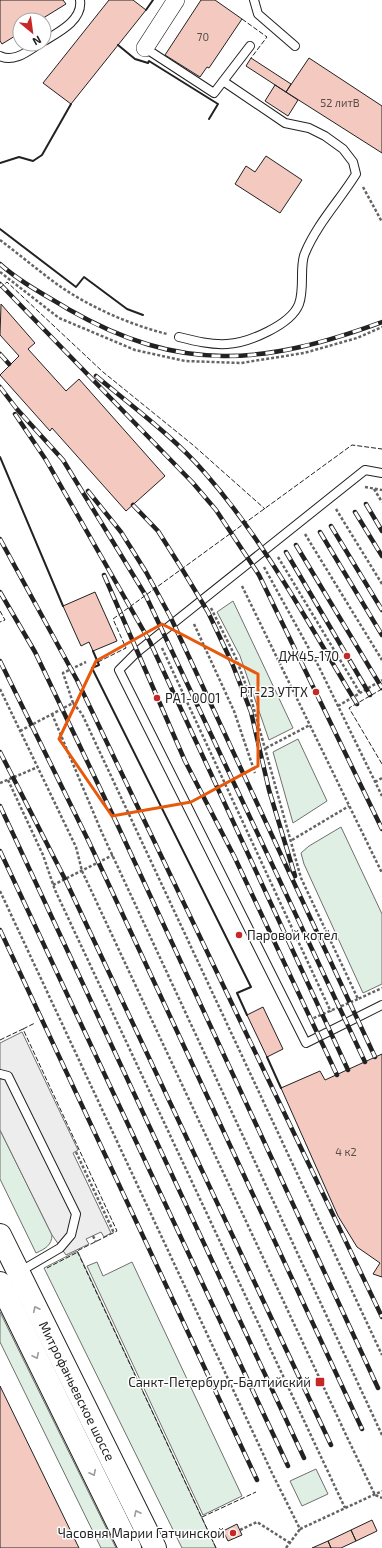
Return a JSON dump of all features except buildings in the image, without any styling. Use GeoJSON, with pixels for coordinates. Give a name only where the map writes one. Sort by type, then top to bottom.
{"type":"FeatureCollection","features":[{"type":"Feature","properties":{"kind":"main road","name":"Митрофаньевское шоссе"},"geometry":{"type":"LineString","coordinates":[[0,1235],[155,1548]]}},
{"type":"Feature","properties":{"kind":"main road","name":"Митрофаньевское шоссе"},"geometry":{"type":"LineString","coordinates":[[0,1283],[130,1548]]}},
{"type":"Feature","properties":{"kind":"street"},"geometry":{"type":"LineString","coordinates":[[145,48],[176,0]]}},
{"type":"Feature","properties":{"kind":"lane"},"geometry":{"type":"LineString","coordinates":[[52,36],[65,29],[75,18],[81,6],[80,0]]}},
{"type":"Feature","properties":{"kind":"lane"},"geometry":{"type":"LineString","coordinates":[[254,0],[258,14],[295,46]]}},
{"type":"Feature","properties":{"kind":"lane"},"geometry":{"type":"LineString","coordinates":[[145,48],[214,93],[250,46]]}},
{"type":"Feature","properties":{"kind":"lane"},"geometry":{"type":"LineString","coordinates":[[0,56],[4,58],[19,57],[27,52]]}},
{"type":"Feature","properties":{"kind":"lane"},"geometry":{"type":"LineString","coordinates":[[179,337],[200,342],[227,344],[245,341],[284,321],[294,313],[299,303],[303,285],[304,254],[356,174],[353,162],[343,149],[325,136],[309,128],[284,123],[223,81]]}},
{"type":"Feature","properties":{"kind":"lane"},"geometry":{"type":"LineString","coordinates":[[382,473],[365,470],[137,652],[119,670],[306,1043],[382,1005]]}},
{"type":"Feature","properties":{"kind":"lane"},"geometry":{"type":"LineString","coordinates":[[0,1074],[8,1076],[76,1214],[72,1235],[60,1248],[18,1272]]}},
{"type":"Feature","properties":{"kind":"path"},"geometry":{"type":"LineString","coordinates":[[356,174],[370,204],[382,222]]}},
{"type":"Feature","properties":{"kind":"path"},"geometry":{"type":"LineString","coordinates":[[0,240],[61,287],[77,297],[148,329],[179,337]]}},
{"type":"Feature","properties":{"kind":"path"},"geometry":{"type":"LineString","coordinates":[[0,272],[59,318],[135,350],[185,361],[241,363],[304,352],[356,338],[382,327]]}},
{"type":"Feature","properties":{"kind":"path"},"geometry":{"type":"LineString","coordinates":[[374,489],[382,502]]}},
{"type":"Feature","properties":{"kind":"path"},"geometry":{"type":"LineString","coordinates":[[335,508],[382,584]]}},
{"type":"Feature","properties":{"kind":"path"},"geometry":{"type":"LineString","coordinates":[[304,533],[382,660]]}},
{"type":"Feature","properties":{"kind":"path"},"geometry":{"type":"LineString","coordinates":[[277,555],[360,693]]}},
{"type":"Feature","properties":{"kind":"path"},"geometry":{"type":"LineString","coordinates":[[264,567],[318,665],[382,796]]}},
{"type":"Feature","properties":{"kind":"path"},"geometry":{"type":"LineString","coordinates":[[235,589],[241,584],[382,873]]}},
{"type":"Feature","properties":{"kind":"path"},"geometry":{"type":"LineString","coordinates":[[207,611],[217,603]]}},
{"type":"Feature","properties":{"kind":"path"},"geometry":{"type":"LineString","coordinates":[[211,607],[236,658],[252,702],[292,840],[301,878],[358,999]]}},
{"type":"Feature","properties":{"kind":"path"},"geometry":{"type":"LineString","coordinates":[[188,626],[197,618]]}},
{"type":"Feature","properties":{"kind":"path"},"geometry":{"type":"LineString","coordinates":[[193,622],[234,711],[255,773]]}},
{"type":"Feature","properties":{"kind":"path"},"geometry":{"type":"LineString","coordinates":[[158,650],[165,645]]}},
{"type":"Feature","properties":{"kind":"path"},"geometry":{"type":"LineString","coordinates":[[162,648],[331,1012]]}},
{"type":"Feature","properties":{"kind":"path"},"geometry":{"type":"LineString","coordinates":[[86,662],[63,673],[73,703],[82,714],[382,1355]]}},
{"type":"Feature","properties":{"kind":"path"},"geometry":{"type":"LineString","coordinates":[[338,706],[382,680]]}},
{"type":"Feature","properties":{"kind":"path"},"geometry":{"type":"LineString","coordinates":[[0,689],[76,847],[82,871],[375,1495],[382,1498]]}},
{"type":"Feature","properties":{"kind":"path"},"geometry":{"type":"LineString","coordinates":[[20,731],[73,703]]}},
{"type":"Feature","properties":{"kind":"path"},"geometry":{"type":"LineString","coordinates":[[52,714],[113,856],[382,1435]]}},
{"type":"Feature","properties":{"kind":"path"},"geometry":{"type":"LineString","coordinates":[[266,748],[310,725]]}},
{"type":"Feature","properties":{"kind":"path"},"geometry":{"type":"LineString","coordinates":[[0,783],[38,767]]}},
{"type":"Feature","properties":{"kind":"path"},"geometry":{"type":"LineString","coordinates":[[375,782],[382,778]]}},
{"type":"Feature","properties":{"kind":"path"},"geometry":{"type":"LineString","coordinates":[[8,780],[43,855],[53,885],[345,1508]]}},
{"type":"Feature","properties":{"kind":"path"},"geometry":{"type":"LineString","coordinates":[[292,840],[349,806]]}},
{"type":"Feature","properties":{"kind":"path"},"geometry":{"type":"LineString","coordinates":[[53,885],[113,856]]}},
{"type":"Feature","properties":{"kind":"path"},"geometry":{"type":"LineString","coordinates":[[0,891],[269,1466],[300,1529]]}},
{"type":"Feature","properties":{"kind":"path"},"geometry":{"type":"LineString","coordinates":[[306,1020],[312,1020],[382,988]]}},
{"type":"Feature","properties":{"kind":"path"},"geometry":{"type":"LineString","coordinates":[[76,1152],[114,1233]]}},
{"type":"Feature","properties":{"kind":"path"},"geometry":{"type":"LineString","coordinates":[[93,1236],[96,1242]]}},
{"type":"Feature","properties":{"kind":"path"},"geometry":{"type":"LineString","coordinates":[[286,1548],[300,1529],[382,1491]]}},
{"type":"Feature","properties":{"kind":"path"},"geometry":{"type":"LineString","coordinates":[[240,1530],[257,1522],[290,1543]]}},
{"type":"Feature","properties":{"kind":"highlighted area"},"geometry":{"type":"Polygon","coordinates":[[[162,624],[258,674],[258,766],[191,802],[112,816],[59,739],[96,661],[162,624]]]}},
{"type":"Feature","properties":{"kind":"green space"},"geometry":{"type":"Polygon","coordinates":[[[233,601],[293,728],[269,740],[240,656],[217,612],[233,601]]]}},
{"type":"Feature","properties":{"kind":"green space"},"geometry":{"type":"Polygon","coordinates":[[[298,739],[327,801],[293,823],[273,752],[298,739]]]}},
{"type":"Feature","properties":{"kind":"green space"},"geometry":{"type":"Polygon","coordinates":[[[341,827],[382,914],[382,984],[363,993],[304,864],[301,853],[309,846],[341,827]]]}},
{"type":"Feature","properties":{"kind":"green space"},"geometry":{"type":"Polygon","coordinates":[[[0,1130],[52,1235],[51,1241],[47,1246],[36,1253],[0,1179],[0,1130]]]}},
{"type":"Feature","properties":{"kind":"green space"},"geometry":{"type":"Polygon","coordinates":[[[77,1251],[216,1548],[182,1548],[44,1268],[77,1251]]]}},
{"type":"Feature","properties":{"kind":"green space"},"geometry":{"type":"Polygon","coordinates":[[[97,1262],[103,1276],[132,1262],[242,1496],[203,1515],[87,1266],[97,1262]]]}},
{"type":"Feature","properties":{"kind":"green space"},"geometry":{"type":"Polygon","coordinates":[[[0,1312],[116,1548],[101,1548],[0,1342],[0,1312]]]}},
{"type":"Feature","properties":{"kind":"green space"},"geometry":{"type":"Polygon","coordinates":[[[316,1469],[328,1494],[302,1506],[290,1481],[316,1469]]]}},
{"type":"Feature","properties":{"kind":"shaded area"},"geometry":{"type":"Polygon","coordinates":[[[22,1032],[78,1150],[73,1153],[111,1233],[104,1237],[101,1232],[86,1239],[89,1244],[66,1255],[52,1235],[0,1130],[0,1043],[22,1032]]]}},
{"type":"Feature","properties":{"kind":"railway"},"geometry":{"type":"LineString","coordinates":[[0,264],[16,277],[68,309],[109,330],[148,344],[186,353],[223,356],[261,354],[299,347],[382,322]]}},
{"type":"Feature","properties":{"kind":"railway"},"geometry":{"type":"LineString","coordinates":[[0,284],[193,483],[216,510],[259,575],[382,829]]}},
{"type":"Feature","properties":{"kind":"railway"},"geometry":{"type":"LineString","coordinates":[[0,354],[9,364]]}},
{"type":"Feature","properties":{"kind":"railway"},"geometry":{"type":"LineString","coordinates":[[96,376],[180,447],[205,473],[227,500],[248,528],[286,585],[357,704]]}},
{"type":"Feature","properties":{"kind":"railway"},"geometry":{"type":"LineString","coordinates":[[0,387],[16,408],[63,460],[146,596],[365,1062]]}},
{"type":"Feature","properties":{"kind":"railway"},"geometry":{"type":"LineString","coordinates":[[15,414],[46,460],[150,642],[348,1070]]}},
{"type":"Feature","properties":{"kind":"railway"},"geometry":{"type":"LineString","coordinates":[[88,491],[121,532],[146,572],[170,616],[375,1057]]}},
{"type":"Feature","properties":{"kind":"railway"},"geometry":{"type":"LineString","coordinates":[[366,504],[382,531]]}},
{"type":"Feature","properties":{"kind":"railway"},"geometry":{"type":"LineString","coordinates":[[133,505],[158,531],[182,569],[208,612],[232,663],[251,712],[269,790],[295,876]]}},
{"type":"Feature","properties":{"kind":"railway"},"geometry":{"type":"LineString","coordinates":[[355,512],[382,556]]}},
{"type":"Feature","properties":{"kind":"railway"},"geometry":{"type":"LineString","coordinates":[[331,526],[382,610]]}},
{"type":"Feature","properties":{"kind":"railway"},"geometry":{"type":"LineString","coordinates":[[320,532],[382,635]]}},
{"type":"Feature","properties":{"kind":"railway"},"geometry":{"type":"LineString","coordinates":[[0,539],[77,680],[382,1317]]}},
{"type":"Feature","properties":{"kind":"railway"},"geometry":{"type":"LineString","coordinates":[[296,545],[382,688]]}},
{"type":"Feature","properties":{"kind":"railway"},"geometry":{"type":"LineString","coordinates":[[286,552],[370,695]]}},
{"type":"Feature","properties":{"kind":"railway"},"geometry":{"type":"LineString","coordinates":[[104,575],[185,761],[234,856],[337,1075]]}},
{"type":"Feature","properties":{"kind":"railway"},"geometry":{"type":"LineString","coordinates":[[0,592],[35,652],[118,826],[378,1388]]}},
{"type":"Feature","properties":{"kind":"railway"},"geometry":{"type":"LineString","coordinates":[[0,661],[89,842],[362,1429]]}},
{"type":"Feature","properties":{"kind":"railway"},"geometry":{"type":"LineString","coordinates":[[0,752],[65,879],[331,1445]]}},
{"type":"Feature","properties":{"kind":"railway"},"geometry":{"type":"LineString","coordinates":[[0,806],[304,1458]]}},
{"type":"Feature","properties":{"kind":"railway"},"geometry":{"type":"LineString","coordinates":[[0,851],[288,1466]]}},
{"type":"Feature","properties":{"kind":"railway"},"geometry":{"type":"LineString","coordinates":[[0,930],[257,1480]]}},
{"type":"Feature","properties":{"kind":"fence"},"geometry":{"type":"LineString","coordinates":[[242,19],[267,37],[251,58]]}},
{"type":"Feature","properties":{"kind":"fence"},"geometry":{"type":"LineString","coordinates":[[0,288],[7,282],[103,372],[193,445],[265,509]]}},
{"type":"Feature","properties":{"kind":"fence"},"geometry":{"type":"LineString","coordinates":[[98,662],[126,648],[113,619],[352,445],[382,449]]}},
{"type":"Feature","properties":{"kind":"fence"},"geometry":{"type":"LineString","coordinates":[[0,611],[5,620],[0,622]]}},
{"type":"Feature","properties":{"kind":"fence"},"geometry":{"type":"LineString","coordinates":[[382,689],[349,708],[382,764]]}},
{"type":"Feature","properties":{"kind":"fence"},"geometry":{"type":"LineString","coordinates":[[23,1029],[35,1023]]}},
{"type":"Feature","properties":{"kind":"fence"},"geometry":{"type":"LineString","coordinates":[[0,1040],[23,1029],[117,1231],[77,1251],[216,1548]]}},
{"type":"Feature","properties":{"kind":"fence"},"geometry":{"type":"LineString","coordinates":[[47,1268],[78,1252]]}},
{"type":"Feature","properties":{"kind":"fence"},"geometry":{"type":"LineString","coordinates":[[202,1517],[256,1492]]}},
{"type":"Feature","properties":{"kind":"wall"},"geometry":{"type":"LineString","coordinates":[[146,10],[153,0]]}},
{"type":"Feature","properties":{"kind":"wall"},"geometry":{"type":"LineString","coordinates":[[118,45],[135,59],[148,63],[149,61],[218,104],[209,119]]}},
{"type":"Feature","properties":{"kind":"wall"},"geometry":{"type":"LineString","coordinates":[[0,163],[19,157],[33,161],[42,155],[71,104]]}},
{"type":"Feature","properties":{"kind":"wall"},"geometry":{"type":"LineString","coordinates":[[0,229],[76,287],[84,277],[127,309],[143,315]]}},
{"type":"Feature","properties":{"kind":"wall"},"geometry":{"type":"LineString","coordinates":[[0,457],[63,606]]}},
{"type":"Feature","properties":{"kind":"wall"},"geometry":{"type":"LineString","coordinates":[[93,651],[99,665],[92,668],[251,987],[237,993],[247,1015]]}},
{"type":"Feature","properties":{"kind":"wall"},"geometry":{"type":"LineString","coordinates":[[267,1057],[281,1088]]}},
{"type":"Feature","properties":{"kind":"place","name":"ДЖ45-170"},"geometry":{"type":"Point","coordinates":[347,656]}},
{"type":"Feature","properties":{"kind":"place","name":"РТ-23 УТТХ"},"geometry":{"type":"Point","coordinates":[316,692]}},
{"type":"Feature","properties":{"kind":"place","name":"РА1-0001"},"geometry":{"type":"Point","coordinates":[157,698]}},
{"type":"Feature","properties":{"kind":"place","name":"Паровой котёл"},"geometry":{"type":"Point","coordinates":[239,935]}},
{"type":"Feature","properties":{"kind":"place","name":"Санкт-Петербург-Балтийский"},"geometry":{"type":"Point","coordinates":[320,1382]}},
{"type":"Feature","properties":{"kind":"place","name":"Часовня Марии Гатчинской"},"geometry":{"type":"Point","coordinates":[233,1533]}}]}
